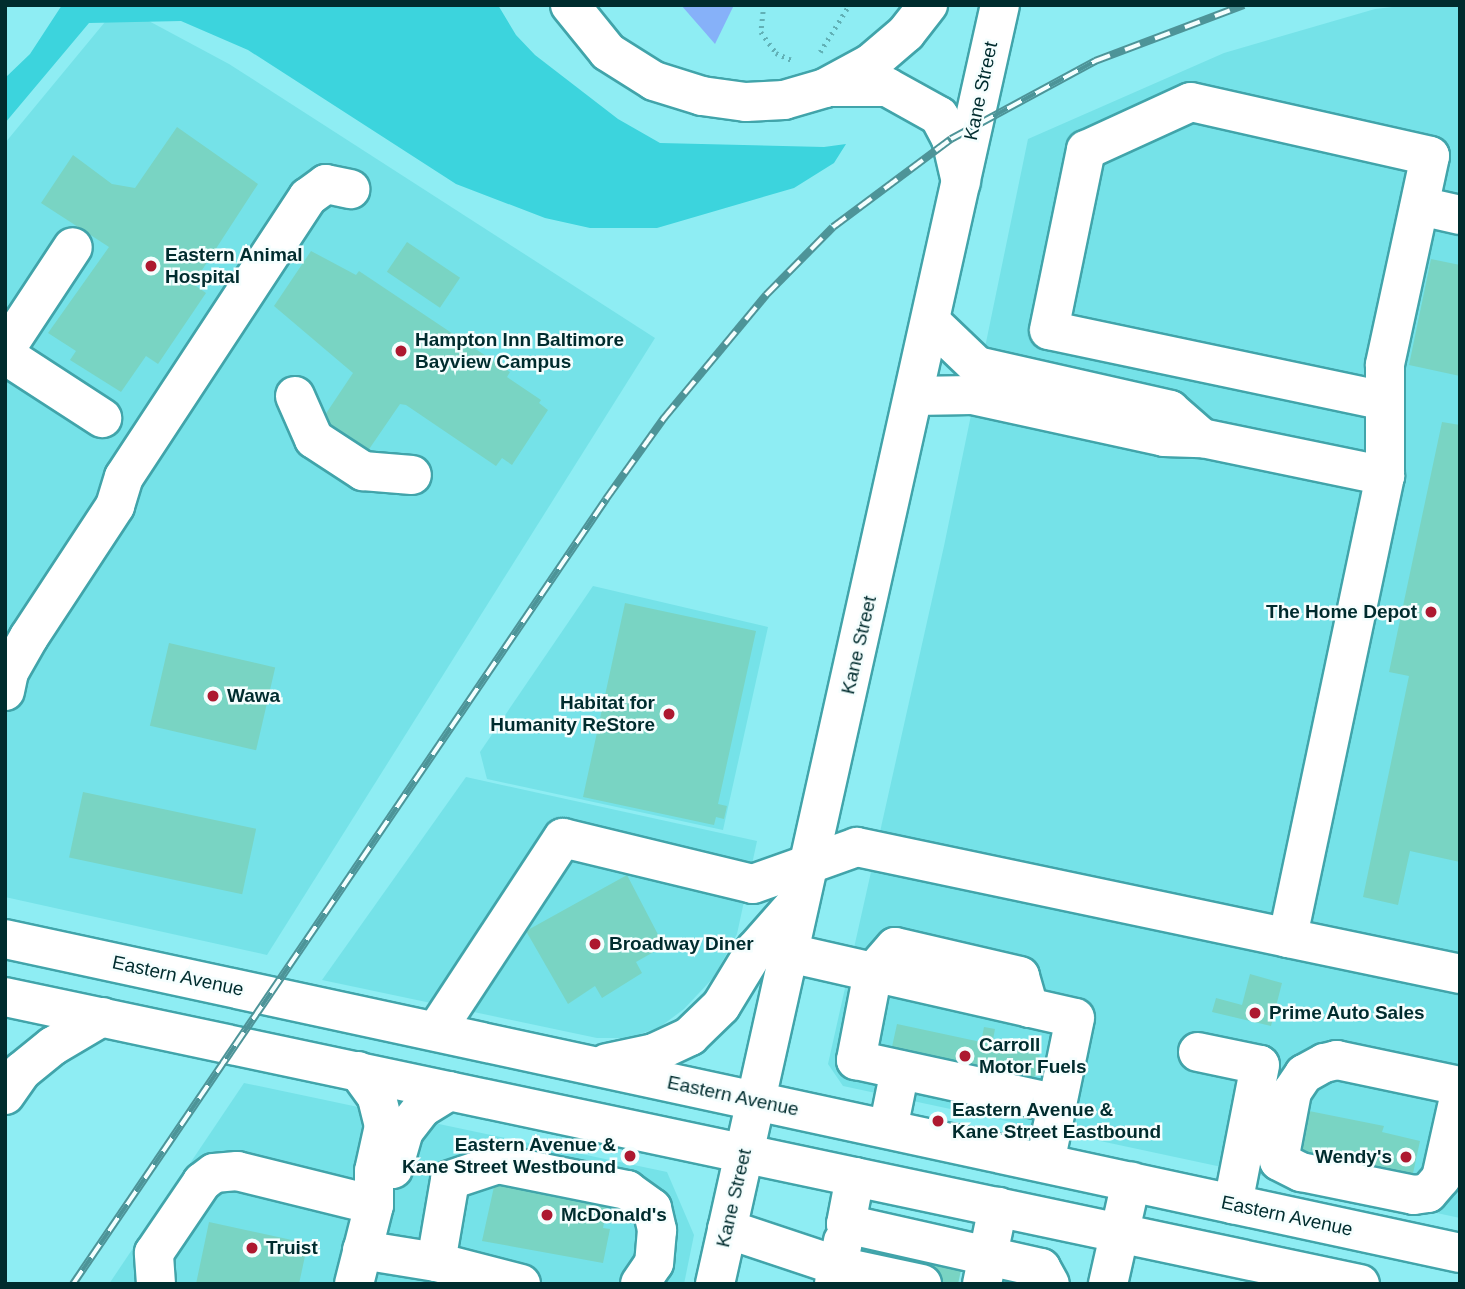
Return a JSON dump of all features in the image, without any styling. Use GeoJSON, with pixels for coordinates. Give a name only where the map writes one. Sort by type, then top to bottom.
{"type":"FeatureCollection","features":[{"type":"Feature","properties":{"kind":"main road"},"geometry":{"type":"LineString","coordinates":[[570,5],[608,52],[654,81],[702,96],[747,102],[784,100],[811,70],[871,63],[906,33],[928,5]]}},
{"type":"Feature","properties":{"kind":"main road","name":"Kane Street"},"geometry":{"type":"LineString","coordinates":[[715,1284],[1000,5]]}},
{"type":"Feature","properties":{"kind":"main road"},"geometry":{"type":"LineString","coordinates":[[811,70],[887,87],[917,101],[939,116],[951,139],[961,182]]}},
{"type":"Feature","properties":{"kind":"main road"},"geometry":{"type":"LineString","coordinates":[[1289,938],[1385,476],[1385,401],[1385,365],[1430,156],[1191,102],[1086,150],[1049,330],[1385,401]]}},
{"type":"Feature","properties":{"kind":"main road"},"geometry":{"type":"LineString","coordinates":[[5,691],[9,672],[29,637],[115,506],[124,477],[307,197],[326,184],[350,188]]}},
{"type":"Feature","properties":{"kind":"main road"},"geometry":{"type":"LineString","coordinates":[[1419,206],[1460,215]]}},
{"type":"Feature","properties":{"kind":"main road"},"geometry":{"type":"LineString","coordinates":[[73,247],[5,352],[102,418]]}},
{"type":"Feature","properties":{"kind":"main road"},"geometry":{"type":"LineString","coordinates":[[931,321],[977,366],[1170,410],[1202,438]]}},
{"type":"Feature","properties":{"kind":"main road"},"geometry":{"type":"LineString","coordinates":[[914,396],[972,395],[1164,437],[1202,438],[1385,476]]}},
{"type":"Feature","properties":{"kind":"main road"},"geometry":{"type":"LineString","coordinates":[[295,396],[314,439],[363,471],[412,475]]}},
{"type":"Feature","properties":{"kind":"main road"},"geometry":{"type":"LineString","coordinates":[[436,1031],[467,979],[563,838],[753,884],[805,882]]}},
{"type":"Feature","properties":{"kind":"main road"},"geometry":{"type":"LineString","coordinates":[[594,1066],[654,1053],[690,1035],[721,1006],[755,950],[805,882],[857,846],[1460,974]]}},
{"type":"Feature","properties":{"kind":"main road","name":"Eastern Avenue"},"geometry":{"type":"LineString","coordinates":[[5,939],[1460,1253]]}},
{"type":"Feature","properties":{"kind":"main road"},"geometry":{"type":"LineString","coordinates":[[789,953],[1075,1018],[1045,1163]]}},
{"type":"Feature","properties":{"kind":"main road"},"geometry":{"type":"LineString","coordinates":[[873,972],[856,1060],[1057,1104]]}},
{"type":"Feature","properties":{"kind":"main road"},"geometry":{"type":"LineString","coordinates":[[5,997],[1360,1284]]}},
{"type":"Feature","properties":{"kind":"main road"},"geometry":{"type":"LineString","coordinates":[[5,1095],[22,1071],[53,1046],[102,1017]]}},
{"type":"Feature","properties":{"kind":"main road"},"geometry":{"type":"LineString","coordinates":[[1198,1052],[1260,1065],[1233,1204]]}},
{"type":"Feature","properties":{"kind":"main road"},"geometry":{"type":"LineString","coordinates":[[1460,1086],[1337,1060],[1304,1074],[1285,1111],[1279,1161],[1301,1172],[1414,1195],[1428,1193],[1441,1178],[1460,1093]]}},
{"type":"Feature","properties":{"kind":"main road"},"geometry":{"type":"LineString","coordinates":[[888,1129],[900,1070]]}},
{"type":"Feature","properties":{"kind":"main road"},"geometry":{"type":"LineString","coordinates":[[358,1071],[377,1097],[384,1126],[374,1171],[374,1205],[358,1267],[436,1262],[521,1284]]}},
{"type":"Feature","properties":{"kind":"main road"},"geometry":{"type":"LineString","coordinates":[[374,1205],[391,1175],[404,1131],[422,1108],[449,1091]]}},
{"type":"Feature","properties":{"kind":"main road"},"geometry":{"type":"LineString","coordinates":[[436,1262],[450,1180],[498,1164],[627,1190],[652,1208],[657,1230],[654,1263],[640,1284]]}},
{"type":"Feature","properties":{"kind":"main road"},"geometry":{"type":"LineString","coordinates":[[156,1284],[154,1253],[202,1182],[214,1173],[237,1171],[374,1205]]}},
{"type":"Feature","properties":{"kind":"main road"},"geometry":{"type":"LineString","coordinates":[[836,1275],[855,1177]]}},
{"type":"Feature","properties":{"kind":"main road"},"geometry":{"type":"LineString","coordinates":[[1108,1284],[1131,1182]]}},
{"type":"Feature","properties":{"kind":"main road"},"geometry":{"type":"LineString","coordinates":[[985,1269],[998,1207]]}},
{"type":"Feature","properties":{"kind":"main road"},"geometry":{"type":"LineString","coordinates":[[846,1224],[985,1269],[1041,1268],[1050,1284]]}},
{"type":"Feature","properties":{"kind":"main road"},"geometry":{"type":"LineString","coordinates":[[727,1229],[836,1275],[922,1284]]}},
{"type":"Feature","properties":{"kind":"path"},"geometry":{"type":"LineString","coordinates":[[764,5],[761,32],[776,53],[811,70],[849,5]]}},
{"type":"Feature","properties":{"kind":"shaded area"},"geometry":{"type":"Polygon","coordinates":[[[62,5],[498,5],[516,35],[535,55],[618,119],[660,143],[824,147],[846,144],[834,163],[794,188],[657,228],[590,228],[545,218],[456,184],[248,50],[181,21],[89,23],[5,123],[5,78],[30,54],[62,5]]]}},
{"type":"Feature","properties":{"kind":"shaded area"},"geometry":{"type":"Polygon","coordinates":[[[119,5],[229,64],[655,338],[267,955],[5,897],[5,143],[119,5]]]}},
{"type":"Feature","properties":{"kind":"shaded area"},"geometry":{"type":"Polygon","coordinates":[[[681,5],[734,5],[715,44],[681,5]]]}},
{"type":"Feature","properties":{"kind":"shaded area"},"geometry":{"type":"Polygon","coordinates":[[[1411,5],[1460,5],[1460,1218],[843,1086],[828,1064],[944,546],[1028,139],[1224,53],[1375,9],[1411,5]]]}},
{"type":"Feature","properties":{"kind":"shaded area"},"geometry":{"type":"Polygon","coordinates":[[[593,586],[768,627],[723,830],[487,779],[480,752],[593,586]]]}},
{"type":"Feature","properties":{"kind":"shaded area"},"geometry":{"type":"Polygon","coordinates":[[[466,777],[757,841],[737,934],[714,977],[684,1009],[660,1027],[629,1038],[597,1038],[322,980],[466,777]]]}},
{"type":"Feature","properties":{"kind":"shaded area"},"geometry":{"type":"Polygon","coordinates":[[[244,1083],[667,1172],[694,1235],[684,1284],[109,1284],[244,1083]]]}},
{"type":"Feature","properties":{"kind":"building","name":"Eastern Animal Hospital"},"geometry":{"type":"Polygon","coordinates":[[[177,127],[258,184],[193,284],[206,293],[158,364],[146,356],[121,392],[70,360],[76,351],[48,333],[109,247],[41,203],[73,155],[112,184],[135,188],[177,127]]]}},
{"type":"Feature","properties":{"kind":"building"},"geometry":{"type":"Polygon","coordinates":[[[407,242],[460,278],[440,308],[387,272],[407,242]]]}},
{"type":"Feature","properties":{"kind":"building","name":"Hampton Inn Baltimore Bayview Campus"},"geometry":{"type":"Polygon","coordinates":[[[311,251],[356,275],[359,271],[510,372],[507,377],[541,400],[539,403],[548,410],[512,465],[502,458],[496,466],[406,405],[400,404],[363,458],[317,427],[353,373],[274,306],[311,251]]]}},
{"type":"Feature","properties":{"kind":"building"},"geometry":{"type":"Polygon","coordinates":[[[1431,259],[1460,265],[1460,376],[1409,365],[1431,259]]]}},
{"type":"Feature","properties":{"kind":"building"},"geometry":{"type":"Polygon","coordinates":[[[1442,422],[1460,425],[1460,862],[1410,851],[1398,905],[1363,897],[1409,676],[1389,672],[1442,422]]]}},
{"type":"Feature","properties":{"kind":"building","name":"Habitat for Humanity ReStore"},"geometry":{"type":"Polygon","coordinates":[[[625,603],[756,631],[718,804],[727,806],[724,819],[716,817],[714,825],[583,797],[625,603]]]}},
{"type":"Feature","properties":{"kind":"building","name":"Wawa"},"geometry":{"type":"Polygon","coordinates":[[[169,643],[275,668],[256,750],[150,726],[169,643]]]}},
{"type":"Feature","properties":{"kind":"building"},"geometry":{"type":"Polygon","coordinates":[[[83,792],[256,829],[242,894],[69,858],[83,792]]]}},
{"type":"Feature","properties":{"kind":"building"},"geometry":{"type":"Polygon","coordinates":[[[627,875],[664,946],[636,962],[642,973],[602,998],[595,986],[568,1004],[526,931],[627,875]]]}},
{"type":"Feature","properties":{"kind":"building"},"geometry":{"type":"Polygon","coordinates":[[[1250,974],[1282,983],[1271,1026],[1212,1012],[1216,998],[1242,1005],[1250,974]]]}},
{"type":"Feature","properties":{"kind":"building","name":"Carroll Motor Fuels"},"geometry":{"type":"Polygon","coordinates":[[[897,1024],[981,1042],[984,1027],[995,1029],[992,1045],[1040,1055],[1032,1088],[890,1056],[897,1024]]]}},
{"type":"Feature","properties":{"kind":"building"},"geometry":{"type":"Polygon","coordinates":[[[1309,1111],[1384,1126],[1382,1132],[1420,1141],[1412,1178],[1299,1155],[1309,1111]]]}},
{"type":"Feature","properties":{"kind":"building","name":"McDonald's"},"geometry":{"type":"Polygon","coordinates":[[[495,1182],[608,1202],[603,1228],[610,1229],[603,1263],[482,1241],[495,1182]]]}},
{"type":"Feature","properties":{"kind":"building","name":"Truist"},"geometry":{"type":"Polygon","coordinates":[[[209,1222],[301,1242],[299,1255],[305,1256],[299,1284],[196,1284],[209,1222]]]}},
{"type":"Feature","properties":{"kind":"building"},"geometry":{"type":"Polygon","coordinates":[[[876,1234],[965,1252],[958,1284],[866,1284],[876,1234]]]}},
{"type":"Feature","properties":{"kind":"railway"},"geometry":{"type":"LineString","coordinates":[[73,1284],[606,499],[664,418],[766,295],[833,227],[951,139],[1095,61],[1244,5]]}},
{"type":"Feature","properties":{"kind":"place","name":"Eastern Animal Hospital"},"geometry":{"type":"Point","coordinates":[151,266]}},
{"type":"Feature","properties":{"kind":"place","name":"Hampton Inn Baltimore Bayview Campus"},"geometry":{"type":"Point","coordinates":[401,351]}},
{"type":"Feature","properties":{"kind":"place","name":"The Home Depot"},"geometry":{"type":"Point","coordinates":[1431,612]}},
{"type":"Feature","properties":{"kind":"place","name":"Wawa"},"geometry":{"type":"Point","coordinates":[213,696]}},
{"type":"Feature","properties":{"kind":"place","name":"Habitat for Humanity ReStore"},"geometry":{"type":"Point","coordinates":[669,714]}},
{"type":"Feature","properties":{"kind":"place","name":"Broadway Diner"},"geometry":{"type":"Point","coordinates":[595,944]}},
{"type":"Feature","properties":{"kind":"place","name":"Prime Auto Sales"},"geometry":{"type":"Point","coordinates":[1255,1013]}},
{"type":"Feature","properties":{"kind":"place","name":"Carroll Motor Fuels"},"geometry":{"type":"Point","coordinates":[965,1056]}},
{"type":"Feature","properties":{"kind":"place","name":"Eastern Avenue & Kane Street Eastbound"},"geometry":{"type":"Point","coordinates":[938,1121]}},
{"type":"Feature","properties":{"kind":"place","name":"Eastern Avenue & Kane Street Westbound"},"geometry":{"type":"Point","coordinates":[630,1156]}},
{"type":"Feature","properties":{"kind":"place","name":"Wendy's"},"geometry":{"type":"Point","coordinates":[1406,1157]}},
{"type":"Feature","properties":{"kind":"place","name":"McDonald's"},"geometry":{"type":"Point","coordinates":[547,1215]}},
{"type":"Feature","properties":{"kind":"place","name":"Truist"},"geometry":{"type":"Point","coordinates":[252,1248]}}]}
